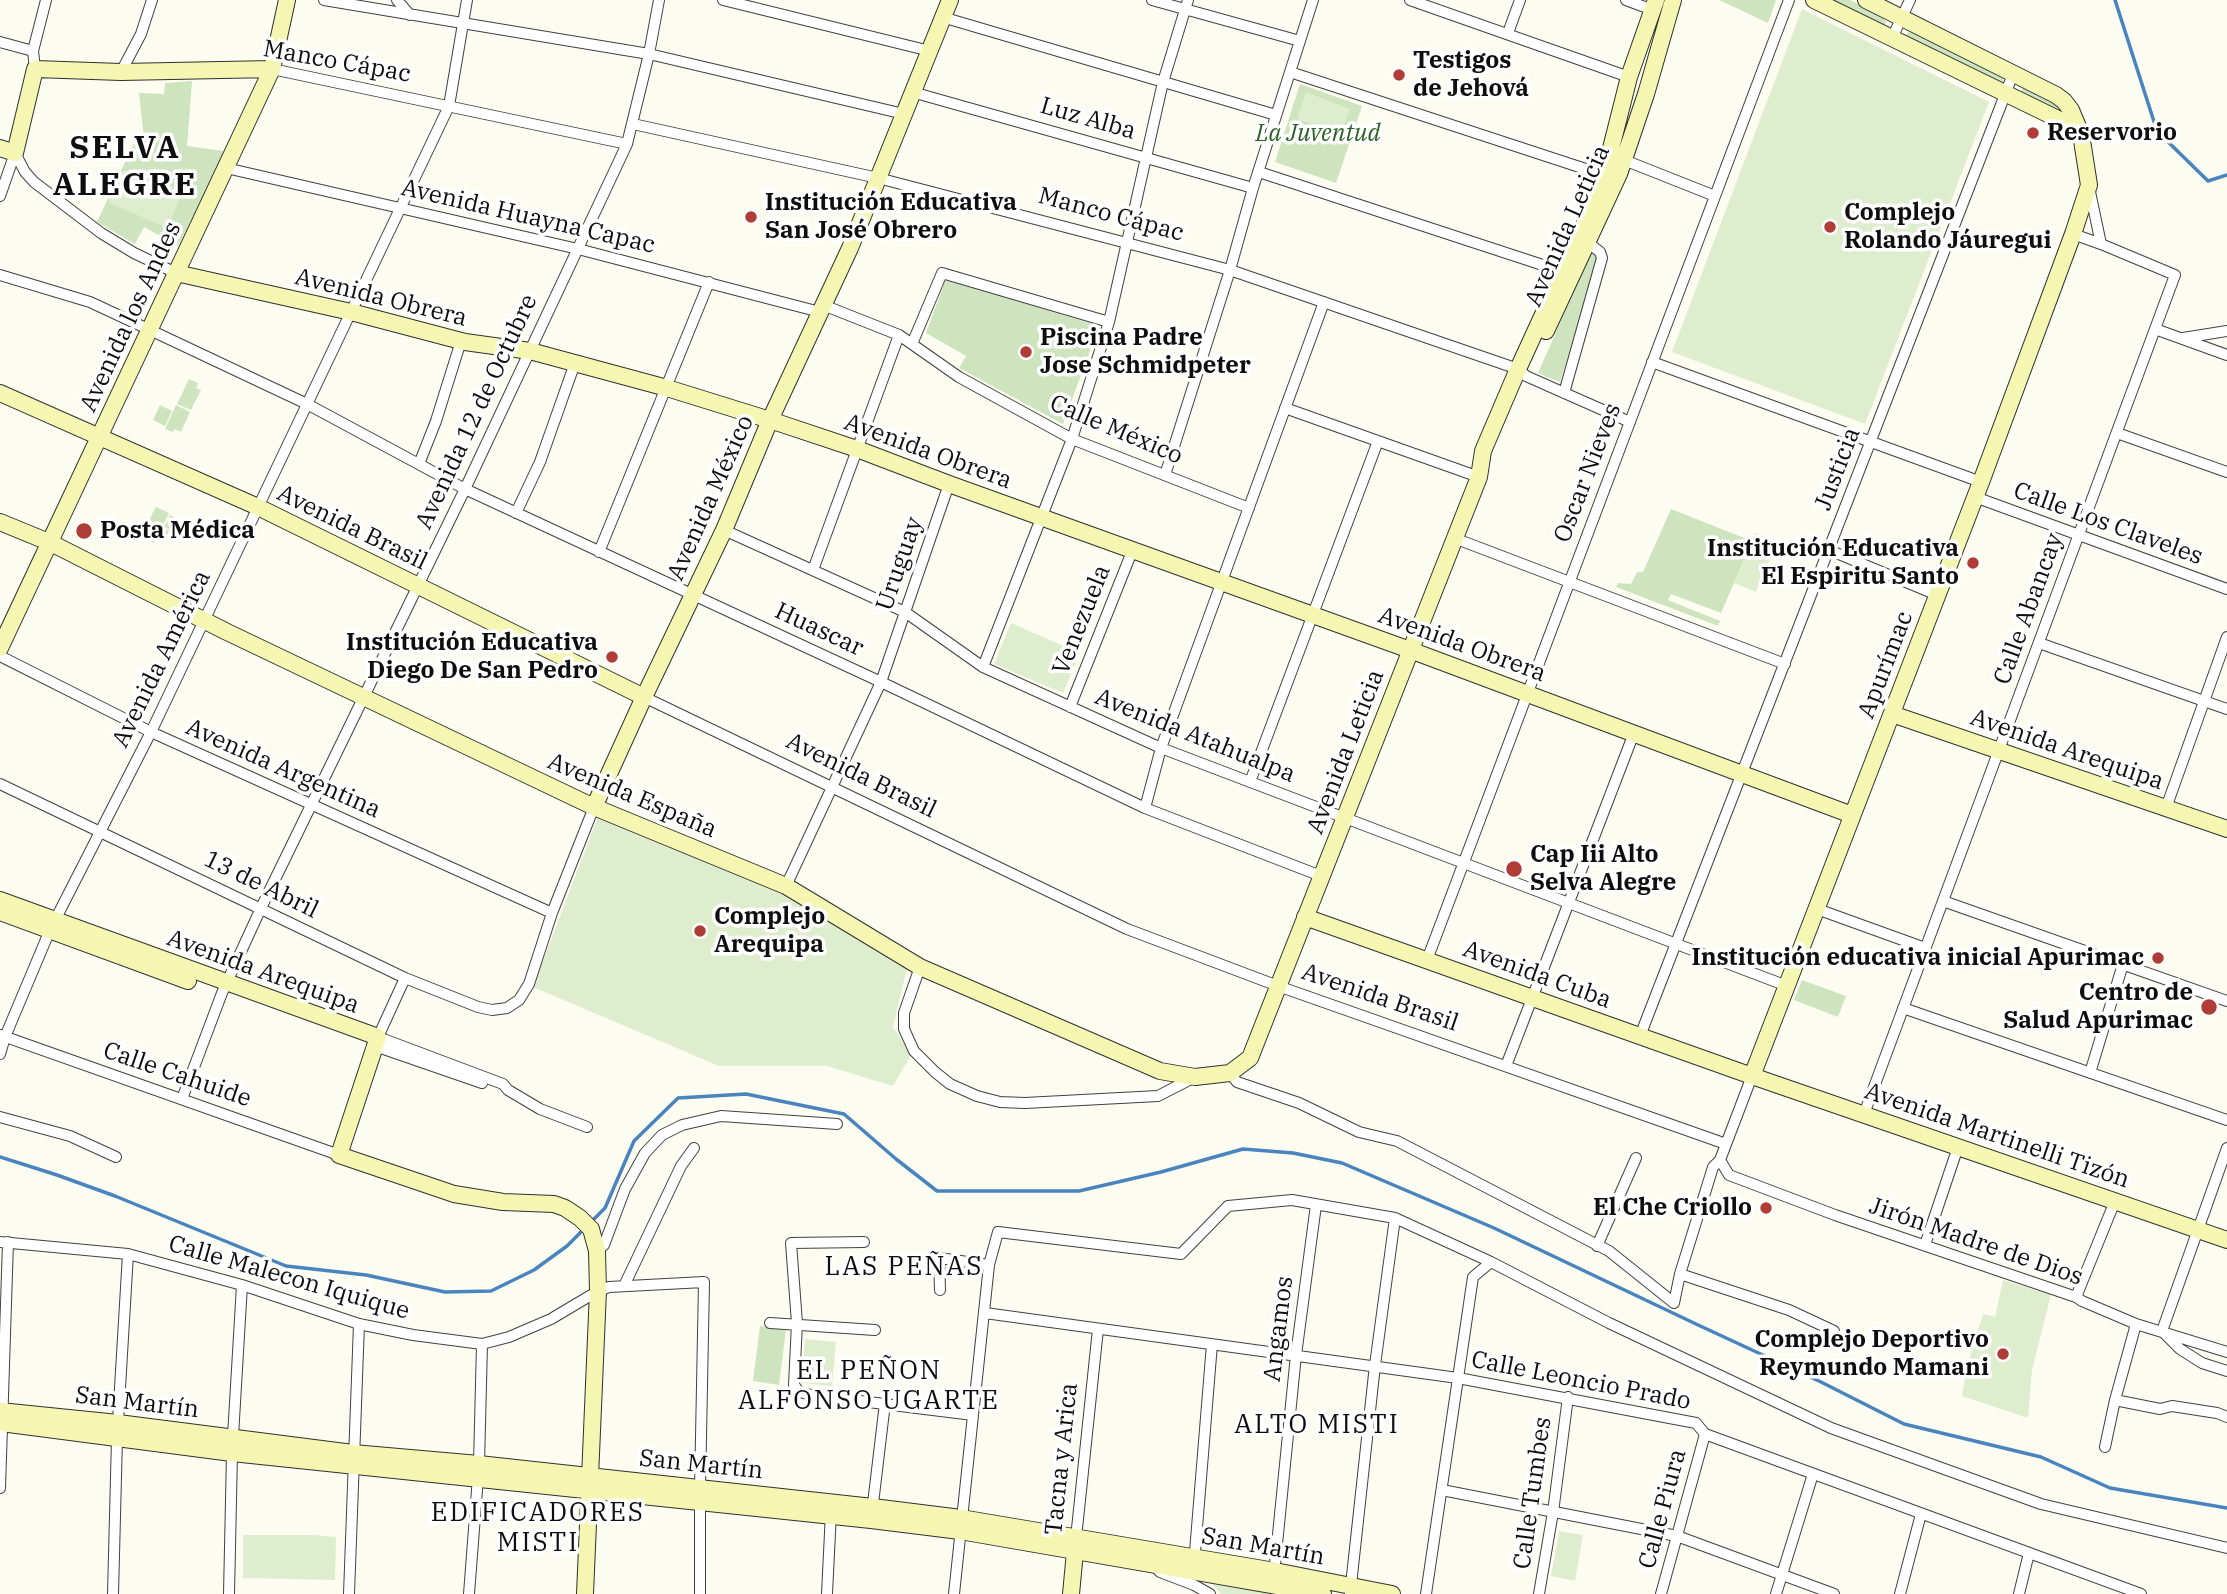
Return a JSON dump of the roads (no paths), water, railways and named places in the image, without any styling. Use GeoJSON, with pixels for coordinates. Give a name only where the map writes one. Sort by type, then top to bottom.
{"type":"FeatureCollection","features":[{"type":"Feature","properties":{"kind":"street"},"geometry":{"type":"LineString","coordinates":[[0,196],[8,150],[35,69],[33,51],[46,0]]}},
{"type":"Feature","properties":{"kind":"street"},"geometry":{"type":"LineString","coordinates":[[121,72],[141,34],[152,0]]}},
{"type":"Feature","properties":{"kind":"street","name":"Avenida los Andes"},"geometry":{"type":"LineString","coordinates":[[0,649],[272,69],[287,0]]}},
{"type":"Feature","properties":{"kind":"street"},"geometry":{"type":"LineString","coordinates":[[324,0],[649,54],[904,114]]}},
{"type":"Feature","properties":{"kind":"street"},"geometry":{"type":"LineString","coordinates":[[397,0],[410,15]]}},
{"type":"Feature","properties":{"kind":"street","name":"Avenida América"},"geometry":{"type":"LineString","coordinates":[[0,1054],[2,1036],[52,925],[151,732],[449,106],[467,0]]}},
{"type":"Feature","properties":{"kind":"street","name":"Avenida 12 de Octubre"},"geometry":{"type":"LineString","coordinates":[[182,1099],[224,988],[261,908],[465,489],[627,144],[659,0]]}},
{"type":"Feature","properties":{"kind":"street"},"geometry":{"type":"LineString","coordinates":[[723,0],[930,51]]}},
{"type":"Feature","properties":{"kind":"street","name":"Avenida México"},"geometry":{"type":"LineString","coordinates":[[507,1008],[519,1000],[529,984],[552,913],[594,807],[724,530],[770,420],[850,248],[950,0]]}},
{"type":"Feature","properties":{"kind":"street"},"geometry":{"type":"LineString","coordinates":[[1152,0],[1187,4],[1300,41]]}},
{"type":"Feature","properties":{"kind":"street"},"geometry":{"type":"LineString","coordinates":[[1165,475],[1313,0]]}},
{"type":"Feature","properties":{"kind":"street"},"geometry":{"type":"LineString","coordinates":[[1508,33],[1520,0]]}},
{"type":"Feature","properties":{"kind":"street"},"geometry":{"type":"LineString","coordinates":[[1626,0],[1655,5]]}},
{"type":"Feature","properties":{"kind":"street","name":"Avenida Leticia"},"geometry":{"type":"LineString","coordinates":[[1230,1073],[1250,1058],[1481,470],[1483,452],[1587,242],[1673,0]]}},
{"type":"Feature","properties":{"kind":"street","name":"Oscar Nieves"},"geometry":{"type":"LineString","coordinates":[[1427,960],[1788,0]]}},
{"type":"Feature","properties":{"kind":"street"},"geometry":{"type":"LineString","coordinates":[[1814,0],[2060,120],[2081,134]]}},
{"type":"Feature","properties":{"kind":"street"},"geometry":{"type":"LineString","coordinates":[[1866,0],[2064,101],[2071,110],[2081,134],[2101,244]]}},
{"type":"Feature","properties":{"kind":"street"},"geometry":{"type":"LineString","coordinates":[[1892,38],[1910,0]]}},
{"type":"Feature","properties":{"kind":"street"},"geometry":{"type":"LineString","coordinates":[[1415,1],[1629,77]]}},
{"type":"Feature","properties":{"kind":"street"},"geometry":{"type":"LineString","coordinates":[[983,667],[1072,439],[1109,322],[1163,82],[1187,4]]}},
{"type":"Feature","properties":{"kind":"street","name":"Avenida Leticia"},"geometry":{"type":"LineString","coordinates":[[1617,157],[1629,77],[1655,5]]}},
{"type":"Feature","properties":{"kind":"street"},"geometry":{"type":"LineString","coordinates":[[942,17],[1276,115]]}},
{"type":"Feature","properties":{"kind":"street"},"geometry":{"type":"LineString","coordinates":[[0,43],[33,51]]}},
{"type":"Feature","properties":{"kind":"street","name":"Manco Cápac"},"geometry":{"type":"LineString","coordinates":[[35,69],[121,72],[272,69],[627,144]]}},
{"type":"Feature","properties":{"kind":"street"},"geometry":{"type":"LineString","coordinates":[[1290,72],[1611,177]]}},
{"type":"Feature","properties":{"kind":"street","name":"Justicia"},"geometry":{"type":"LineString","coordinates":[[1640,1036],[2013,74]]}},
{"type":"Feature","properties":{"kind":"street","name":"Luz Alba"},"geometry":{"type":"LineString","coordinates":[[912,92],[1253,188]]}},
{"type":"Feature","properties":{"kind":"street","name":"Manco Cápac"},"geometry":{"type":"LineString","coordinates":[[633,124],[878,178],[1230,270],[1522,372],[1630,422]]}},
{"type":"Feature","properties":{"kind":"street","name":"Avenida Obrera"},"geometry":{"type":"LineString","coordinates":[[8,150],[34,183],[101,233],[134,253],[176,273],[351,312],[461,341],[530,351],[667,388],[770,420],[857,449],[1410,650],[1852,815]]}},
{"type":"Feature","properties":{"kind":"street"},"geometry":{"type":"LineString","coordinates":[[1617,157],[1715,196]]}},
{"type":"Feature","properties":{"kind":"street","name":"Avenida Huayna Capac"},"geometry":{"type":"LineString","coordinates":[[226,168],[578,249],[821,309]]}},
{"type":"Feature","properties":{"kind":"street"},"geometry":{"type":"LineString","coordinates":[[1259,172],[1561,271]]}},
{"type":"Feature","properties":{"kind":"street","name":"Avenida Leticia"},"geometry":{"type":"LineString","coordinates":[[1522,372],[1561,271],[1601,188],[1611,177]]}},
{"type":"Feature","properties":{"kind":"street","name":"Apurímac"},"geometry":{"type":"LineString","coordinates":[[1597,1246],[1609,1251],[1674,1303],[1680,1274],[1713,1167],[1720,1160],[1975,498],[2089,185]]}},
{"type":"Feature","properties":{"kind":"street"},"geometry":{"type":"LineString","coordinates":[[2073,234],[2101,244]]}},
{"type":"Feature","properties":{"kind":"street"},"geometry":{"type":"LineString","coordinates":[[1564,393],[1602,258],[1587,242]]}},
{"type":"Feature","properties":{"kind":"street","name":"Calle Abancay"},"geometry":{"type":"LineString","coordinates":[[1864,1114],[2175,275],[2101,244]]}},
{"type":"Feature","properties":{"kind":"street"},"geometry":{"type":"LineString","coordinates":[[912,344],[942,273],[1109,322]]}},
{"type":"Feature","properties":{"kind":"street"},"geometry":{"type":"LineString","coordinates":[[0,275],[90,302],[307,404]]}},
{"type":"Feature","properties":{"kind":"street"},"geometry":{"type":"LineString","coordinates":[[599,552],[709,282]]}},
{"type":"Feature","properties":{"kind":"street"},"geometry":{"type":"LineString","coordinates":[[1145,808],[1160,748],[1324,302]]}},
{"type":"Feature","properties":{"kind":"street","name":"Calle México"},"geometry":{"type":"LineString","coordinates":[[821,309],[899,335],[959,377],[1072,439],[1249,509]]}},
{"type":"Feature","properties":{"kind":"street"},"geometry":{"type":"LineString","coordinates":[[2155,329],[2227,355]]}},
{"type":"Feature","properties":{"kind":"street"},"geometry":{"type":"LineString","coordinates":[[2180,338],[2227,331]]}},
{"type":"Feature","properties":{"kind":"street"},"geometry":{"type":"LineString","coordinates":[[813,570],[899,335]]}},
{"type":"Feature","properties":{"kind":"street"},"geometry":{"type":"LineString","coordinates":[[419,464],[436,421],[461,341]]}},
{"type":"Feature","properties":{"kind":"street"},"geometry":{"type":"LineString","coordinates":[[1652,362],[1981,482]]}},
{"type":"Feature","properties":{"kind":"street"},"geometry":{"type":"LineString","coordinates":[[516,513],[540,463],[575,363]]}},
{"type":"Feature","properties":{"kind":"street","name":"Avenida Brasil"},"geometry":{"type":"LineString","coordinates":[[0,393],[258,507],[644,697],[1127,929],[1278,986],[1726,1144]]}},
{"type":"Feature","properties":{"kind":"street","name":"Huascar"},"geometry":{"type":"LineString","coordinates":[[307,404],[465,489],[1145,808],[1321,876]]}},
{"type":"Feature","properties":{"kind":"street"},"geometry":{"type":"LineString","coordinates":[[1285,408],[1378,441],[1481,470]]}},
{"type":"Feature","properties":{"kind":"street"},"geometry":{"type":"LineString","coordinates":[[2117,433],[2227,472]]}},
{"type":"Feature","properties":{"kind":"street"},"geometry":{"type":"LineString","coordinates":[[1250,782],[1378,441]]}},
{"type":"Feature","properties":{"kind":"street","name":"Uruguay"},"geometry":{"type":"LineString","coordinates":[[786,886],[881,682],[950,484]]}},
{"type":"Feature","properties":{"kind":"street","name":"Calle Los Claveles"},"geometry":{"type":"LineString","coordinates":[[1975,498],[2227,589]]}},
{"type":"Feature","properties":{"kind":"street","name":"Avenida España"},"geometry":{"type":"LineString","coordinates":[[0,522],[51,543],[204,621],[594,807],[786,886],[920,967],[1160,1071],[1195,1077],[1230,1073]]}},
{"type":"Feature","properties":{"kind":"street","name":"Avenida Atahualpa"},"geometry":{"type":"LineString","coordinates":[[724,530],[905,612],[983,667],[1160,748],[1787,986]]}},
{"type":"Feature","properties":{"kind":"street"},"geometry":{"type":"LineString","coordinates":[[1454,538],[1784,664]]}},
{"type":"Feature","properties":{"kind":"street","name":"Venezuela"},"geometry":{"type":"LineString","coordinates":[[1070,706],[1133,549]]}},
{"type":"Feature","properties":{"kind":"street"},"geometry":{"type":"LineString","coordinates":[[1829,550],[1937,595]]}},
{"type":"Feature","properties":{"kind":"street"},"geometry":{"type":"LineString","coordinates":[[2166,808],[2227,636]]}},
{"type":"Feature","properties":{"kind":"street"},"geometry":{"type":"LineString","coordinates":[[2039,643],[2227,709]]}},
{"type":"Feature","properties":{"kind":"street","name":"Avenida Argentina"},"geometry":{"type":"LineString","coordinates":[[0,656],[151,732],[552,913]]}},
{"type":"Feature","properties":{"kind":"street","name":"Avenida Arequipa"},"geometry":{"type":"LineString","coordinates":[[1892,713],[2227,829]]}},
{"type":"Feature","properties":{"kind":"street"},"geometry":{"type":"LineString","coordinates":[[1506,1066],[1634,733]]}},
{"type":"Feature","properties":{"kind":"street","name":"13 de Abril"},"geometry":{"type":"LineString","coordinates":[[0,785],[405,978],[478,1007],[492,1010],[507,1008]]}},
{"type":"Feature","properties":{"kind":"street","name":"Avenida Arequipa"},"geometry":{"type":"LineString","coordinates":[[0,900],[52,925],[376,1042],[500,1090],[508,1090],[540,1109],[587,1127]]}},
{"type":"Feature","properties":{"kind":"street"},"geometry":{"type":"LineString","coordinates":[[1943,901],[2227,1001]]}},
{"type":"Feature","properties":{"kind":"street"},"geometry":{"type":"LineString","coordinates":[[1817,909],[1925,948]]}},
{"type":"Feature","properties":{"kind":"street","name":"Avenida Arequipa"},"geometry":{"type":"LineString","coordinates":[[0,912],[52,925]]}},
{"type":"Feature","properties":{"kind":"street","name":"Avenida Cuba"},"geometry":{"type":"LineString","coordinates":[[1306,916],[1752,1076]]}},
{"type":"Feature","properties":{"kind":"street"},"geometry":{"type":"LineString","coordinates":[[2090,1073],[2123,964]]}},
{"type":"Feature","properties":{"kind":"street"},"geometry":{"type":"LineString","coordinates":[[920,967],[904,1013],[904,1029],[914,1051],[935,1072],[950,1084],[977,1096],[1000,1102],[1025,1103],[1158,1096],[1195,1077]]}},
{"type":"Feature","properties":{"kind":"street"},"geometry":{"type":"LineString","coordinates":[[405,978],[376,1042],[340,1155],[454,1194],[503,1202],[554,1204],[565,1208],[586,1224],[597,1251],[598,1291],[585,1594]]}},
{"type":"Feature","properties":{"kind":"street"},"geometry":{"type":"LineString","coordinates":[[1903,1008],[2227,1120]]}},
{"type":"Feature","properties":{"kind":"street","name":"Calle Cahuide"},"geometry":{"type":"LineString","coordinates":[[2,1036],[340,1155]]}},
{"type":"Feature","properties":{"kind":"street"},"geometry":{"type":"LineString","coordinates":[[1158,1096],[1160,1071]]}},
{"type":"Feature","properties":{"kind":"street"},"geometry":{"type":"LineString","coordinates":[[1230,1073],[1237,1082],[1299,1103],[1359,1132],[1397,1142],[1597,1246],[1636,1158]]}},
{"type":"Feature","properties":{"kind":"street","name":"Avenida Martinelli Tizón"},"geometry":{"type":"LineString","coordinates":[[1752,1076],[2227,1240]]}},
{"type":"Feature","properties":{"kind":"street"},"geometry":{"type":"LineString","coordinates":[[597,1251],[604,1245],[625,1189],[645,1153],[662,1135],[682,1125],[721,1116],[837,1124]]}},
{"type":"Feature","properties":{"kind":"street"},"geometry":{"type":"LineString","coordinates":[[0,1117],[70,1136],[116,1157]]}},
{"type":"Feature","properties":{"kind":"street"},"geometry":{"type":"LineString","coordinates":[[1925,1245],[1958,1147]]}},
{"type":"Feature","properties":{"kind":"street"},"geometry":{"type":"LineString","coordinates":[[624,1286],[681,1166],[694,1148]]}},
{"type":"Feature","properties":{"kind":"street"},"geometry":{"type":"LineString","coordinates":[[2227,1148],[2162,1331],[2180,1349],[2202,1363],[2227,1371]]}},
{"type":"Feature","properties":{"kind":"street","name":"Jirón Madre de Dios"},"geometry":{"type":"LineString","coordinates":[[1720,1160],[1730,1175],[1835,1215],[2076,1297],[2136,1324],[2227,1352]]}},
{"type":"Feature","properties":{"kind":"street"},"geometry":{"type":"LineString","coordinates":[[954,1594],[989,1265],[998,1232],[1181,1254],[1228,1206],[1292,1200],[1395,1218],[1831,1428],[2041,1504],[2227,1548]]}},
{"type":"Feature","properties":{"kind":"street"},"geometry":{"type":"LineString","coordinates":[[2076,1297],[2115,1201]]}},
{"type":"Feature","properties":{"kind":"street","name":"Angamos"},"geometry":{"type":"LineString","coordinates":[[1274,1578],[1296,1355],[1316,1205]]}},
{"type":"Feature","properties":{"kind":"street"},"geometry":{"type":"LineString","coordinates":[[1351,1590],[1375,1365],[1395,1218]]}},
{"type":"Feature","properties":{"kind":"street"},"geometry":{"type":"LineString","coordinates":[[864,1241],[791,1243],[797,1323],[794,1385],[799,1392],[973,1415]]}},
{"type":"Feature","properties":{"kind":"street"},"geometry":{"type":"LineString","coordinates":[[0,1488],[4,1242]]}},
{"type":"Feature","properties":{"kind":"street","name":"Calle Malecon Iquique"},"geometry":{"type":"LineString","coordinates":[[4,1242],[128,1254],[242,1285],[359,1324],[413,1335],[482,1344],[509,1337],[551,1320],[598,1291]]}},
{"type":"Feature","properties":{"kind":"street"},"geometry":{"type":"LineString","coordinates":[[113,1594],[117,1431],[128,1254]]}},
{"type":"Feature","properties":{"kind":"street"},"geometry":{"type":"LineString","coordinates":[[940,1290],[939,1258],[989,1265]]}},
{"type":"Feature","properties":{"kind":"street"},"geometry":{"type":"LineString","coordinates":[[1426,1594],[1474,1277],[1491,1262]]}},
{"type":"Feature","properties":{"kind":"street"},"geometry":{"type":"LineString","coordinates":[[1680,1274],[1789,1310],[1834,1331]]}},
{"type":"Feature","properties":{"kind":"street"},"geometry":{"type":"LineString","coordinates":[[598,1291],[609,1287],[704,1282],[700,1594]]}},
{"type":"Feature","properties":{"kind":"street"},"geometry":{"type":"LineString","coordinates":[[229,1594],[232,1445],[242,1285]]}},
{"type":"Feature","properties":{"kind":"street","name":"Calle Leoncio Prado"},"geometry":{"type":"LineString","coordinates":[[985,1313],[1375,1365],[1568,1397],[1696,1423],[1704,1434],[2140,1594]]}},
{"type":"Feature","properties":{"kind":"street"},"geometry":{"type":"LineString","coordinates":[[770,1323],[875,1330]]}},
{"type":"Feature","properties":{"kind":"street"},"geometry":{"type":"LineString","coordinates":[[349,1594],[359,1324]]}},
{"type":"Feature","properties":{"kind":"street"},"geometry":{"type":"LineString","coordinates":[[2105,1447],[2136,1324]]}},
{"type":"Feature","properties":{"kind":"street","name":"Tacna y Arica"},"geometry":{"type":"LineString","coordinates":[[1071,1594],[1098,1329]]}},
{"type":"Feature","properties":{"kind":"street"},"geometry":{"type":"LineString","coordinates":[[469,1594],[478,1471],[482,1344]]}},
{"type":"Feature","properties":{"kind":"street"},"geometry":{"type":"LineString","coordinates":[[1194,1565],[1212,1344]]}},
{"type":"Feature","properties":{"kind":"street","name":"Calle Tumbes"},"geometry":{"type":"LineString","coordinates":[[1539,1594],[1568,1397]]}},
{"type":"Feature","properties":{"kind":"street"},"geometry":{"type":"LineString","coordinates":[[2115,1400],[2160,1409],[2172,1406],[2227,1417]]}},
{"type":"Feature","properties":{"kind":"street"},"geometry":{"type":"LineString","coordinates":[[872,1513],[885,1403]]}},
{"type":"Feature","properties":{"kind":"street","name":"San Martín"},"geometry":{"type":"LineString","coordinates":[[2,1417],[353,1460],[872,1513],[960,1525],[1351,1590],[1392,1594]]}},
{"type":"Feature","properties":{"kind":"street","name":"Calle Piura"},"geometry":{"type":"LineString","coordinates":[[1661,1594],[1704,1434]]}},
{"type":"Feature","properties":{"kind":"street"},"geometry":{"type":"LineString","coordinates":[[1776,1594],[1813,1474]]}},
{"type":"Feature","properties":{"kind":"street"},"geometry":{"type":"LineString","coordinates":[[1442,1490],[1677,1536],[1834,1594]]}},
{"type":"Feature","properties":{"kind":"street"},"geometry":{"type":"LineString","coordinates":[[827,1594],[831,1509]]}},
{"type":"Feature","properties":{"kind":"street"},"geometry":{"type":"LineString","coordinates":[[1900,1594],[1922,1514]]}},
{"type":"Feature","properties":{"kind":"street"},"geometry":{"type":"LineString","coordinates":[[2019,1594],[2029,1553]]}},
{"type":"Feature","properties":{"kind":"street"},"geometry":{"type":"LineString","coordinates":[[1154,1558],[1160,1572],[1210,1594]]}},
{"type":"Feature","properties":{"kind":"street","name":"San Martín"},"geometry":{"type":"LineString","coordinates":[[1274,1578],[1312,1593]]}},
{"type":"Feature","properties":{"kind":"waterway"},"geometry":{"type":"LineString","coordinates":[[2115,0],[2157,131],[2208,181],[2227,175]]}},
{"type":"Feature","properties":{"kind":"waterway"},"geometry":{"type":"LineString","coordinates":[[591,1222],[605,1208],[634,1141],[678,1098],[746,1094],[844,1114],[937,1191],[1079,1191],[1243,1149],[1293,1153],[1342,1163],[1494,1228],[1904,1424],[2041,1457],[2110,1488],[2227,1508]]}},
{"type":"Feature","properties":{"kind":"waterway"},"geometry":{"type":"LineString","coordinates":[[0,1157],[115,1196],[286,1266],[366,1275],[445,1292],[491,1291],[534,1270],[567,1246],[583,1230]]}},
{"type":"Feature","properties":{"kind":"place","name":"Testigos de Jehová"},"geometry":{"type":"Point","coordinates":[1399,75]}},
{"type":"Feature","properties":{"kind":"place","name":"Reservorio"},"geometry":{"type":"Point","coordinates":[2033,133]}},
{"type":"Feature","properties":{"kind":"place","name":"Institución Educativa San José Obrero"},"geometry":{"type":"Point","coordinates":[751,217]}},
{"type":"Feature","properties":{"kind":"place","name":"Complejo Rolando Jáuregui"},"geometry":{"type":"Point","coordinates":[1830,227]}},
{"type":"Feature","properties":{"kind":"place","name":"Piscina Padre Jose Schmidpeter"},"geometry":{"type":"Point","coordinates":[1026,352]}},
{"type":"Feature","properties":{"kind":"place","name":"Posta Médica"},"geometry":{"type":"Point","coordinates":[84,531]}},
{"type":"Feature","properties":{"kind":"place","name":"Institución Educativa El Espiritu Santo"},"geometry":{"type":"Point","coordinates":[1973,563]}},
{"type":"Feature","properties":{"kind":"place","name":"Institución Educativa Diego De San Pedro"},"geometry":{"type":"Point","coordinates":[612,657]}},
{"type":"Feature","properties":{"kind":"place","name":"Cap Iii Alto Selva Alegre"},"geometry":{"type":"Point","coordinates":[1514,869]}},
{"type":"Feature","properties":{"kind":"place","name":"Complejo Arequipa"},"geometry":{"type":"Point","coordinates":[700,931]}},
{"type":"Feature","properties":{"kind":"place","name":"Institución educativa inicial Apurimac"},"geometry":{"type":"Point","coordinates":[2158,958]}},
{"type":"Feature","properties":{"kind":"place","name":"Centro de Salud Apurimac"},"geometry":{"type":"Point","coordinates":[2209,1007]}},
{"type":"Feature","properties":{"kind":"place","name":"El Che Criollo"},"geometry":{"type":"Point","coordinates":[1766,1208]}},
{"type":"Feature","properties":{"kind":"place","name":"Complejo Deportivo Reymundo Mamani"},"geometry":{"type":"Point","coordinates":[2003,1354]}},
{"type":"Feature","properties":{"kind":"district","name":"SELVA ALEGRE"},"geometry":{"type":"Point","coordinates":[125,168]}},
{"type":"Feature","properties":{"kind":"district","name":"LAS PEÑAS"},"geometry":{"type":"Point","coordinates":[904,1267]}},
{"type":"Feature","properties":{"kind":"district","name":"EL PEÑON ALFONSO UGARTE"},"geometry":{"type":"Point","coordinates":[869,1386]}},
{"type":"Feature","properties":{"kind":"district","name":"ALTO MISTI"},"geometry":{"type":"Point","coordinates":[1317,1425]}},
{"type":"Feature","properties":{"kind":"district","name":"EDIFICADORES MISTI"},"geometry":{"type":"Point","coordinates":[538,1528]}},
{"type":"Feature","properties":{"kind":"park label","name":"La Juventud"},"geometry":{"type":"Point","coordinates":[1318,134]}}]}
